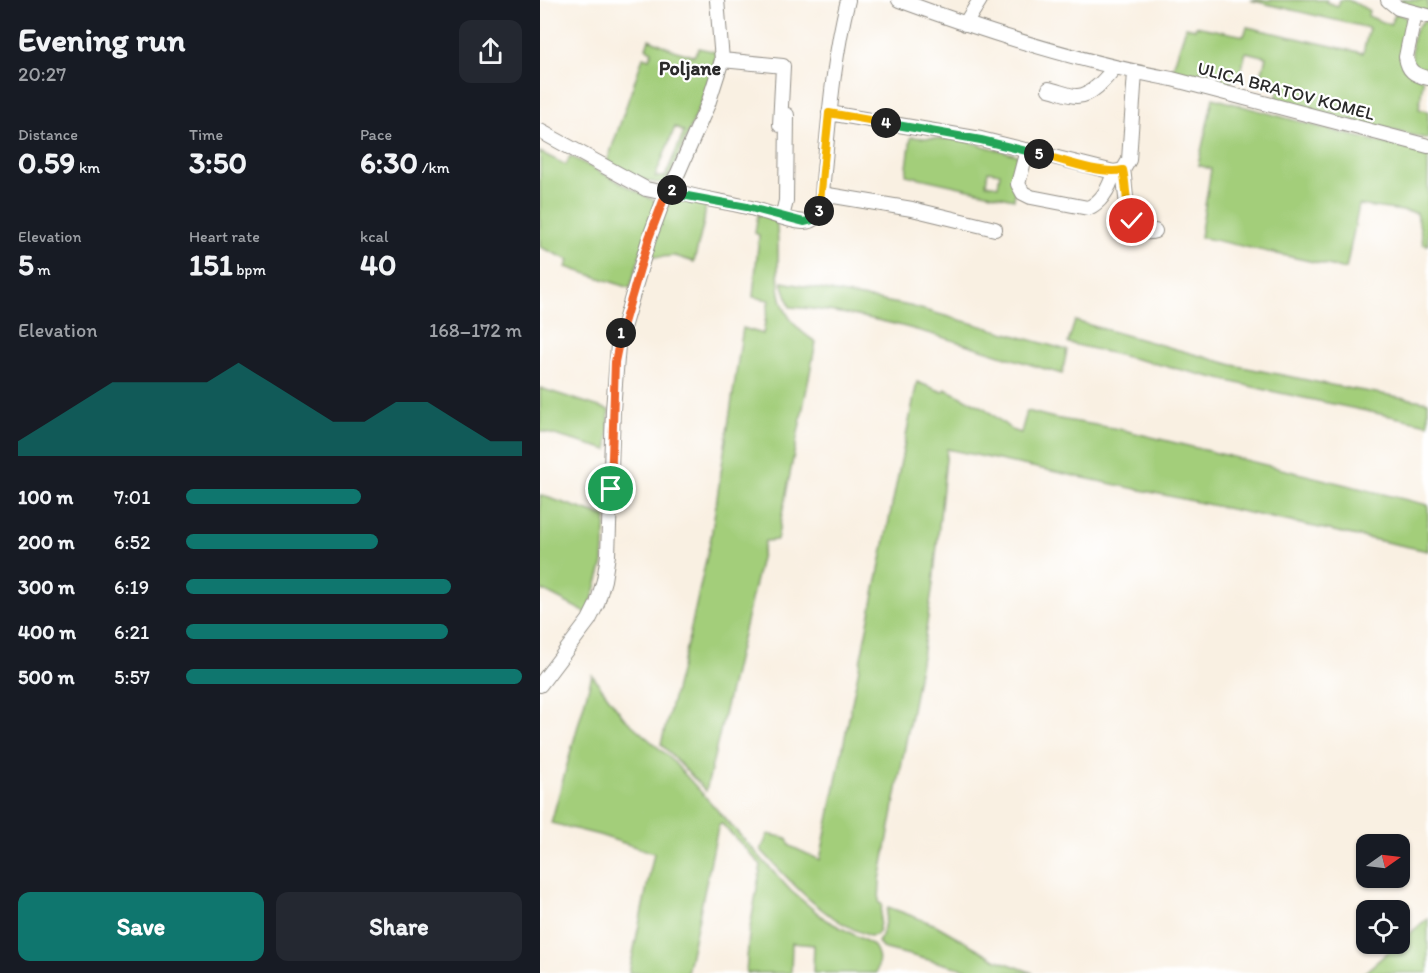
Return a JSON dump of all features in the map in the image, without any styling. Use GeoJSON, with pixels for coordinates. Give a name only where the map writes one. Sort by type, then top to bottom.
{"type":"FeatureCollection","features":[{"type":"Feature","properties":{"kind":"street"},"geometry":{"type":"LineString","coordinates":[[540,685],[589,620],[604,580],[608,555],[613,400],[618,345],[649,238],[668,188],[678,173],[708,104],[722,60],[717,0]]}},
{"type":"Feature","properties":{"kind":"street"},"geometry":{"type":"LineString","coordinates":[[668,188],[682,195],[747,207],[804,222],[812,220],[819,211],[822,194],[829,113],[840,29],[848,0]]}},
{"type":"Feature","properties":{"kind":"street","name":"ULICA BRATOV KOMEL"},"geometry":{"type":"LineString","coordinates":[[899,0],[1029,45],[1428,146]]}},
{"type":"Feature","properties":{"kind":"street"},"geometry":{"type":"LineString","coordinates":[[965,24],[980,0]]}},
{"type":"Feature","properties":{"kind":"street"},"geometry":{"type":"LineString","coordinates":[[1388,0],[1398,8],[1422,14],[1406,57],[1408,68],[1416,75],[1428,78]]}},
{"type":"Feature","properties":{"kind":"street"},"geometry":{"type":"LineString","coordinates":[[722,60],[783,66],[780,124]]}},
{"type":"Feature","properties":{"kind":"street"},"geometry":{"type":"LineString","coordinates":[[1049,89],[1076,96],[1082,95],[1096,87],[1114,67]]}},
{"type":"Feature","properties":{"kind":"street"},"geometry":{"type":"LineString","coordinates":[[1027,150],[1018,184],[1023,193],[1031,197],[1088,208],[1094,205],[1118,171],[1129,160],[1135,72]]}},
{"type":"Feature","properties":{"kind":"street"},"geometry":{"type":"LineString","coordinates":[[782,217],[786,201],[785,148],[788,101]]}},
{"type":"Feature","properties":{"kind":"street"},"geometry":{"type":"LineString","coordinates":[[829,113],[981,140],[1118,171],[1126,184],[1126,209],[1132,221],[1140,231],[1148,233],[1155,231]]}},
{"type":"Feature","properties":{"kind":"street"},"geometry":{"type":"LineString","coordinates":[[540,131],[646,189],[660,192],[668,188]]}},
{"type":"Feature","properties":{"kind":"street"},"geometry":{"type":"LineString","coordinates":[[822,194],[912,209],[995,229]]}},
{"type":"Feature","properties":{"kind":"green space"},"geometry":{"type":"Polygon","coordinates":[[[1250,0],[1327,0],[1326,2],[1338,6],[1340,0],[1348,0],[1369,10],[1368,16],[1390,25],[1396,13],[1405,17],[1409,23],[1403,58],[1423,81],[1419,109],[1428,111],[1428,139],[1275,102],[1279,89],[1259,84],[1266,57],[1246,52],[1238,80],[1232,79],[1228,89],[1171,74],[1186,27],[1195,29],[1196,26],[1244,36],[1247,27],[1363,53],[1369,28],[1250,0]]]}},
{"type":"Feature","properties":{"kind":"green space"},"geometry":{"type":"Polygon","coordinates":[[[1401,0],[1428,0],[1428,13],[1402,5],[1401,0]]]}},
{"type":"Feature","properties":{"kind":"green space"},"geometry":{"type":"Polygon","coordinates":[[[1428,20],[1428,75],[1412,69],[1414,35],[1416,29],[1428,20]]]}},
{"type":"Feature","properties":{"kind":"green space"},"geometry":{"type":"Polygon","coordinates":[[[649,39],[694,56],[699,48],[717,52],[713,75],[671,173],[666,180],[660,183],[636,177],[607,162],[643,57],[649,59],[652,51],[646,48],[649,39]],[[675,127],[655,177],[665,177],[684,132],[675,127]]]}},
{"type":"Feature","properties":{"kind":"green space"},"geometry":{"type":"Polygon","coordinates":[[[1213,98],[1428,154],[1428,245],[1423,244],[1417,213],[1359,205],[1346,269],[1200,237],[1211,169],[1198,165],[1213,98]]]}},
{"type":"Feature","properties":{"kind":"green space"},"geometry":{"type":"Polygon","coordinates":[[[911,137],[962,140],[1017,155],[1019,161],[1014,199],[906,175],[911,137]],[[988,171],[986,184],[998,186],[1000,173],[988,171]]]}},
{"type":"Feature","properties":{"kind":"green space"},"geometry":{"type":"Polygon","coordinates":[[[540,152],[566,165],[570,156],[655,201],[630,288],[566,267],[569,260],[540,247],[540,152]]]}},
{"type":"Feature","properties":{"kind":"green space"},"geometry":{"type":"Polygon","coordinates":[[[680,199],[706,203],[694,262],[675,256],[658,257],[647,254],[669,203],[680,199]]]}},
{"type":"Feature","properties":{"kind":"green space"},"geometry":{"type":"Polygon","coordinates":[[[758,214],[776,220],[779,287],[782,302],[799,330],[816,342],[777,540],[765,541],[706,791],[661,744],[689,637],[711,537],[743,328],[763,334],[769,300],[753,297],[759,235],[755,233],[758,214]]]}},
{"type":"Feature","properties":{"kind":"green space"},"geometry":{"type":"Polygon","coordinates":[[[782,282],[910,306],[1067,350],[1062,374],[893,324],[859,316],[790,307],[782,282]]]}},
{"type":"Feature","properties":{"kind":"green space"},"geometry":{"type":"Polygon","coordinates":[[[1075,321],[1233,365],[1428,402],[1428,424],[1266,390],[1068,343],[1075,321]]]}},
{"type":"Feature","properties":{"kind":"green space"},"geometry":{"type":"Polygon","coordinates":[[[917,382],[943,392],[945,389],[983,407],[1012,430],[1021,433],[1027,411],[1119,429],[1428,505],[1428,551],[947,449],[933,584],[922,656],[880,880],[879,903],[882,904],[879,929],[876,935],[870,936],[853,929],[823,911],[798,889],[761,850],[768,834],[787,838],[790,846],[820,860],[917,382]]]}},
{"type":"Feature","properties":{"kind":"green space"},"geometry":{"type":"Polygon","coordinates":[[[540,388],[609,410],[608,450],[540,431],[540,388]]]}},
{"type":"Feature","properties":{"kind":"green space"},"geometry":{"type":"Polygon","coordinates":[[[540,495],[606,517],[603,563],[588,614],[540,589],[540,495]]]}},
{"type":"Feature","properties":{"kind":"green space"},"geometry":{"type":"Polygon","coordinates":[[[592,675],[624,718],[669,757],[791,891],[826,920],[872,944],[877,951],[878,958],[876,973],[813,973],[814,945],[792,943],[791,973],[746,973],[749,934],[761,865],[721,823],[718,827],[687,973],[629,973],[654,853],[599,835],[551,823],[592,675]]]}},
{"type":"Feature","properties":{"kind":"green space"},"geometry":{"type":"Polygon","coordinates":[[[888,907],[936,925],[995,959],[1033,973],[980,973],[882,948],[878,942],[882,936],[888,907]]]}},
{"type":"Feature","properties":{"kind":"green space"},"geometry":{"type":"Polygon","coordinates":[[[1428,918],[1428,973],[1364,973],[1386,954],[1410,954],[1410,933],[1428,918]]]}},
{"type":"Feature","properties":{"kind":"district","name":"Poljane"},"geometry":{"type":"Point","coordinates":[690,68]}},
{"type":"Feature","properties":{"kind":"route"},"geometry":{"type":"LineString","coordinates":[[611,489],[615,362],[618,345],[638,272],[668,188],[682,195],[747,207],[793,221],[812,220],[818,215],[822,194],[829,113],[981,140],[1102,170],[1114,172],[1123,170],[1126,184],[1126,209],[1132,221]]}}]}
